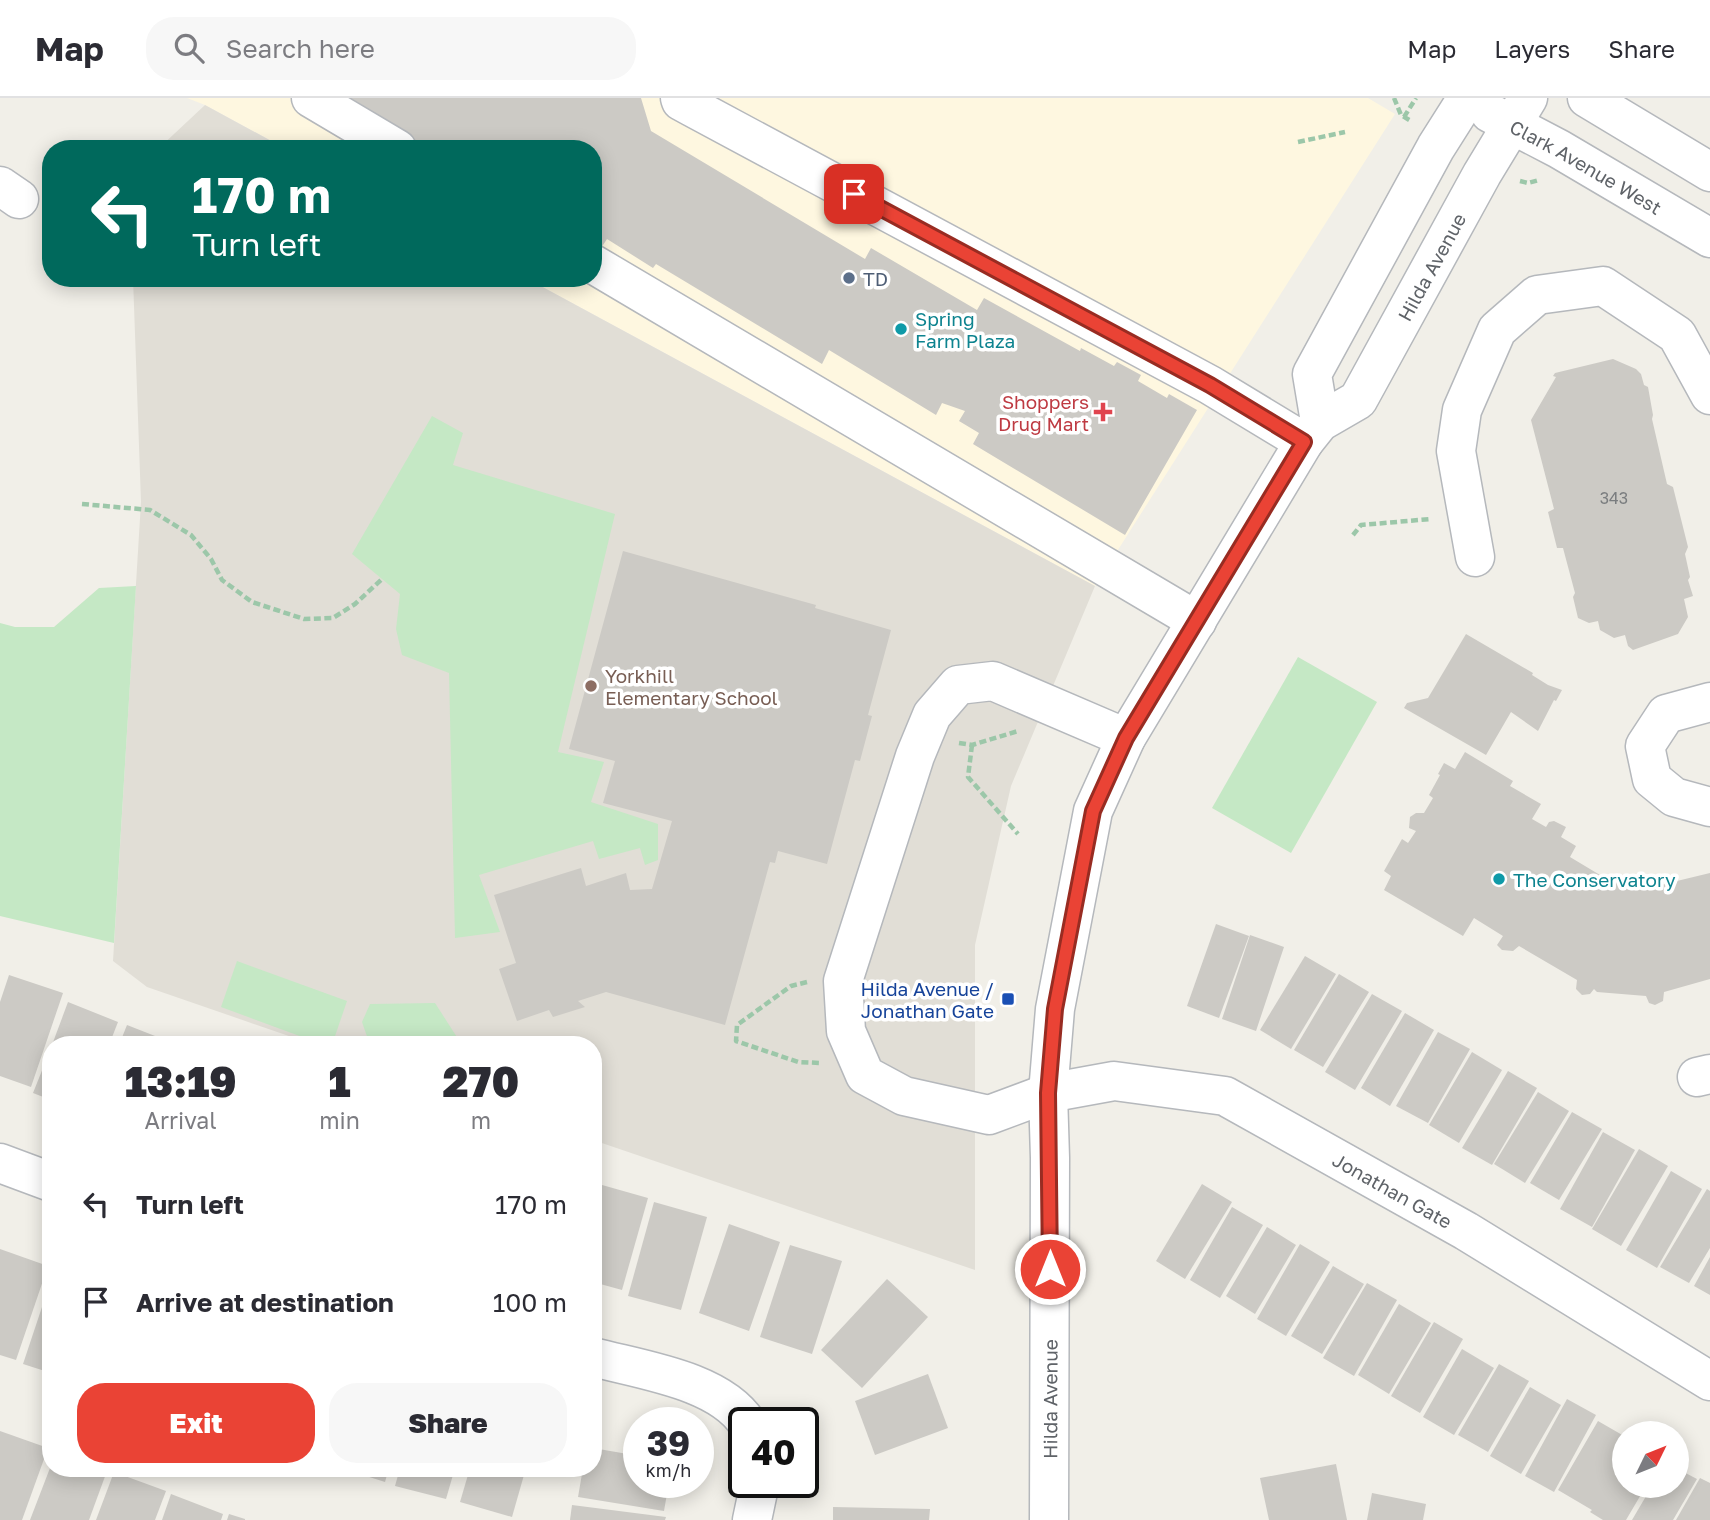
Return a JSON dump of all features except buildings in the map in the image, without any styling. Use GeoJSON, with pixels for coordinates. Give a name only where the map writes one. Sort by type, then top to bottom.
{"type":"FeatureCollection","features":[{"type":"Feature","properties":{"kind":"street"},"geometry":{"type":"LineString","coordinates":[[312,98],[382,140]]}},
{"type":"Feature","properties":{"kind":"street"},"geometry":{"type":"LineString","coordinates":[[680,98],[681,101],[1210,385],[1312,432],[1312,374],[1465,99]]}},
{"type":"Feature","properties":{"kind":"street"},"geometry":{"type":"LineString","coordinates":[[1587,98],[1710,172]]}},
{"type":"Feature","properties":{"kind":"street","name":"Clark Avenue West"},"geometry":{"type":"LineString","coordinates":[[1465,99],[1520,111],[1559,149],[1710,238]]}},
{"type":"Feature","properties":{"kind":"street","name":"Hilda Avenue"},"geometry":{"type":"LineString","coordinates":[[1049,1520],[1048,1093],[1055,1009],[1093,811],[1126,738],[1312,432],[1358,400],[1520,111]]}},
{"type":"Feature","properties":{"kind":"street"},"geometry":{"type":"LineString","coordinates":[[602,269],[1197,621]]}},
{"type":"Feature","properties":{"kind":"street"},"geometry":{"type":"LineString","coordinates":[[1475,557],[1456,451],[1462,410],[1497,330],[1537,295],[1603,286],[1677,335],[1710,395]]}},
{"type":"Feature","properties":{"kind":"street","name":"Jonathan Gate"},"geometry":{"type":"LineString","coordinates":[[1126,738],[993,681],[958,685],[932,715],[915,756],[843,981],[846,1031],[865,1075],[904,1096],[989,1115],[1048,1093],[1114,1081],[1225,1096],[1466,1231],[1710,1381]]}},
{"type":"Feature","properties":{"kind":"street"},"geometry":{"type":"LineString","coordinates":[[1710,702],[1666,714],[1645,746],[1653,779],[1674,797],[1710,807]]}},
{"type":"Feature","properties":{"kind":"street"},"geometry":{"type":"LineString","coordinates":[[0,1163],[42,1179]]}},
{"type":"Feature","properties":{"kind":"street"},"geometry":{"type":"LineString","coordinates":[[602,1359],[704,1387],[734,1407]]}},
{"type":"Feature","properties":{"kind":"street"},"geometry":{"type":"LineString","coordinates":[[752,1520],[757,1498]]}},
{"type":"Feature","properties":{"kind":"path"},"geometry":{"type":"LineString","coordinates":[[1394,98],[1402,116],[1416,98]]}},
{"type":"Feature","properties":{"kind":"path"},"geometry":{"type":"LineString","coordinates":[[1298,142],[1345,132]]}},
{"type":"Feature","properties":{"kind":"path"},"geometry":{"type":"LineString","coordinates":[[82,504],[150,510],[191,535],[211,559],[222,580],[252,602],[304,619],[333,618],[355,604],[382,579]]}},
{"type":"Feature","properties":{"kind":"path"},"geometry":{"type":"LineString","coordinates":[[1353,535],[1361,525],[1468,516]]}},
{"type":"Feature","properties":{"kind":"path"},"geometry":{"type":"LineString","coordinates":[[924,735],[972,745],[1019,731]]}},
{"type":"Feature","properties":{"kind":"path"},"geometry":{"type":"LineString","coordinates":[[972,745],[968,777],[1018,834]]}},
{"type":"Feature","properties":{"kind":"path"},"geometry":{"type":"LineString","coordinates":[[815,980],[790,986],[737,1025],[736,1041],[798,1062],[822,1063]]}},
{"type":"Feature","properties":{"kind":"shaded area"},"geometry":{"type":"Polygon","coordinates":[[[187,98],[1368,98],[1395,114],[1095,586],[543,287],[602,287],[602,140],[269,140],[187,98]]]}},
{"type":"Feature","properties":{"kind":"shaded area"},"geometry":{"type":"Polygon","coordinates":[[[205,105],[269,140],[168,140],[205,105]]]}},
{"type":"Feature","properties":{"kind":"shaded area","name":"Yorkhill Elementary School"},"geometry":{"type":"Polygon","coordinates":[[[133,287],[543,287],[1095,586],[1011,786],[975,945],[975,1270],[602,1143],[602,1036],[289,1036],[147,987],[113,961],[141,502],[133,287]]]}},
{"type":"Feature","properties":{"kind":"green space"},"geometry":{"type":"Polygon","coordinates":[[[432,416],[463,433],[453,465],[615,514],[558,752],[604,762],[591,802],[658,824],[658,860],[645,865],[640,848],[599,859],[593,841],[479,875],[500,932],[455,938],[449,673],[402,655],[396,629],[400,594],[352,554],[432,416]]]}},
{"type":"Feature","properties":{"kind":"green space"},"geometry":{"type":"Polygon","coordinates":[[[136,586],[114,943],[0,916],[0,623],[15,627],[54,627],[99,588],[136,586]]]}},
{"type":"Feature","properties":{"kind":"green space"},"geometry":{"type":"Polygon","coordinates":[[[1298,657],[1377,702],[1291,853],[1212,808],[1298,657]]]}},
{"type":"Feature","properties":{"kind":"green space"},"geometry":{"type":"Polygon","coordinates":[[[237,961],[347,1001],[335,1036],[300,1036],[221,1007],[237,961]]]}},
{"type":"Feature","properties":{"kind":"green space"},"geometry":{"type":"Polygon","coordinates":[[[435,1003],[456,1036],[367,1036],[362,1022],[370,1004],[435,1003]]]}},
{"type":"Feature","properties":{"kind":"place","name":"TD"},"geometry":{"type":"Point","coordinates":[849,278]}},
{"type":"Feature","properties":{"kind":"place","name":"Spring Farm Plaza"},"geometry":{"type":"Point","coordinates":[901,329]}},
{"type":"Feature","properties":{"kind":"place","name":"Shoppers Drug Mart"},"geometry":{"type":"Point","coordinates":[1103,412]}},
{"type":"Feature","properties":{"kind":"place","name":"Yorkhill Elementary School"},"geometry":{"type":"Point","coordinates":[591,686]}},
{"type":"Feature","properties":{"kind":"place","name":"The Conservatory"},"geometry":{"type":"Point","coordinates":[1499,879]}},
{"type":"Feature","properties":{"kind":"place","name":"Hilda Avenue / Jonathan Gate"},"geometry":{"type":"Point","coordinates":[1008,999]}},
{"type":"Feature","properties":{"kind":"route"},"geometry":{"type":"LineString","coordinates":[[854,194],[1210,385],[1304,442],[1126,738],[1093,811],[1055,1009],[1048,1093],[1050,1269]]}}]}
